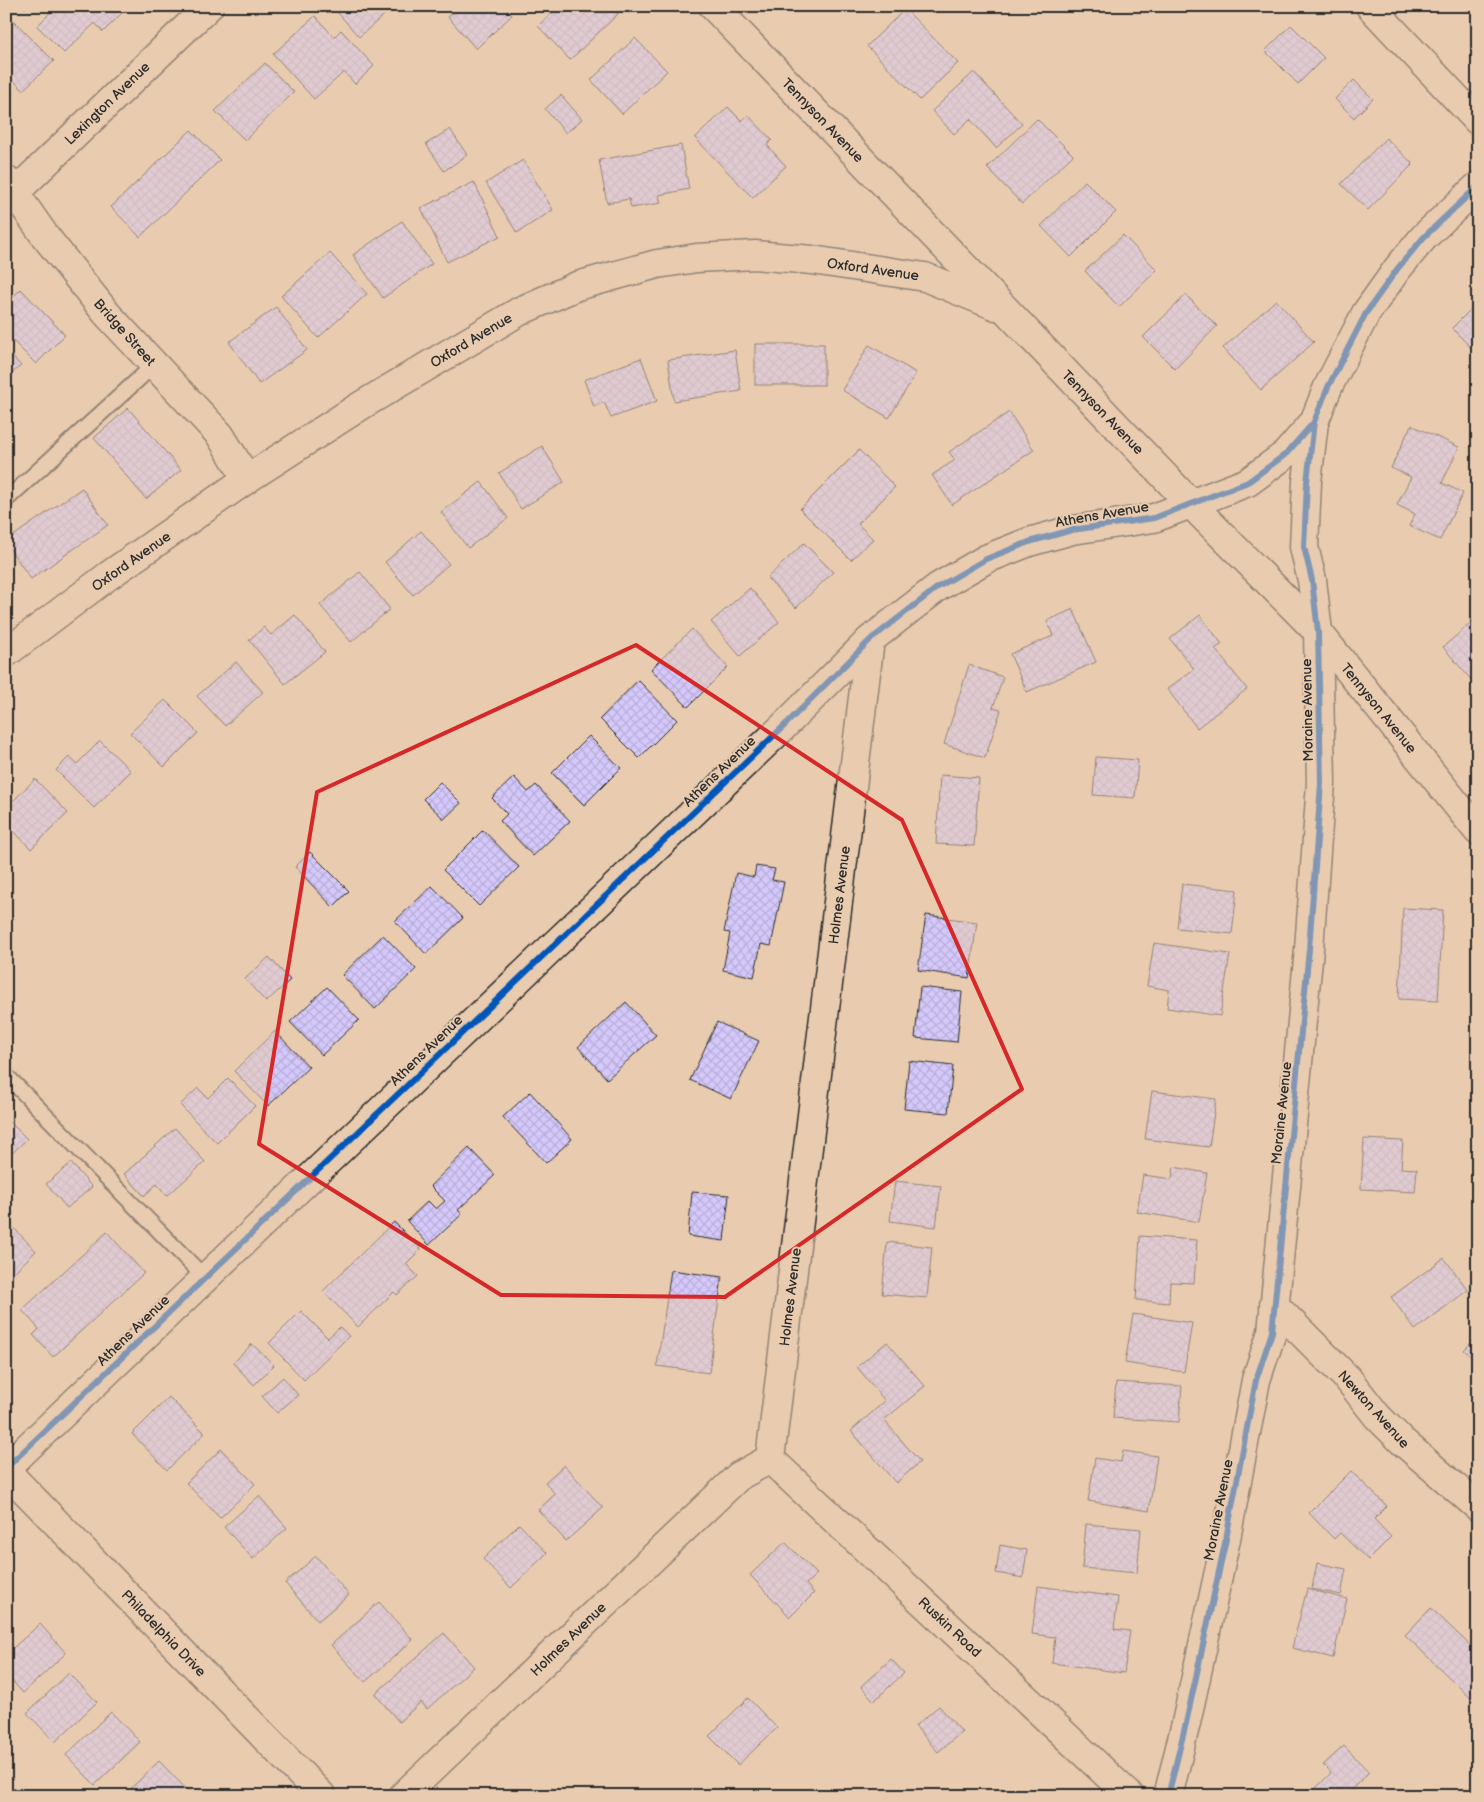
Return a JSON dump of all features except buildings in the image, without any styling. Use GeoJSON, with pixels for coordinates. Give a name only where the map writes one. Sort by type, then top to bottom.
{"type":"FeatureCollection","features":[{"type":"Feature","properties":{"kind":"street","name":"Lexington Avenue"},"geometry":{"type":"LineString","coordinates":[[9,191],[209,6]]}},
{"type":"Feature","properties":{"kind":"street","name":"Tennyson Avenue"},"geometry":{"type":"LineString","coordinates":[[713,6],[1191,504],[1318,632],[1478,831]]}},
{"type":"Feature","properties":{"kind":"street"},"geometry":{"type":"LineString","coordinates":[[1370,6],[1478,121]]}},
{"type":"Feature","properties":{"kind":"street","name":"Athens Avenue"},"geometry":{"type":"LineString","coordinates":[[6,1469],[778,731],[870,640],[938,586],[986,559],[1028,542],[1072,530],[1154,518],[1191,504],[1248,482],[1286,454],[1314,422],[1328,387],[1366,313],[1398,268],[1424,236],[1478,186]]}},
{"type":"Feature","properties":{"kind":"street","name":"Bridge Street"},"geometry":{"type":"LineString","coordinates":[[9,191],[107,314],[220,435],[247,479]]}},
{"type":"Feature","properties":{"kind":"street","name":"Oxford Avenue"},"geometry":{"type":"LineString","coordinates":[[6,653],[108,576],[247,479],[362,405],[520,310],[577,286],[657,264],[697,258],[755,255],[812,260],[925,277],[1006,310]]}},
{"type":"Feature","properties":{"kind":"street","name":"Moraine Avenue"},"geometry":{"type":"LineString","coordinates":[[1168,1796],[1224,1549],[1256,1380],[1272,1332],[1310,949],[1321,783],[1318,632],[1312,580],[1304,547],[1307,482],[1314,422]]}},
{"type":"Feature","properties":{"kind":"street","name":"Holmes Avenue"},"geometry":{"type":"LineString","coordinates":[[403,1796],[739,1476],[770,1459],[870,640]]}},
{"type":"Feature","properties":{"kind":"street","name":"Newton Avenue"},"geometry":{"type":"LineString","coordinates":[[1274,1306],[1348,1380],[1402,1441],[1478,1507]]}},
{"type":"Feature","properties":{"kind":"street","name":"Ruskin Road"},"geometry":{"type":"LineString","coordinates":[[770,1459],[1130,1796]]}},
{"type":"Feature","properties":{"kind":"street","name":"Philadelphia Drive"},"geometry":{"type":"LineString","coordinates":[[6,1469],[322,1796]]}},
{"type":"Feature","properties":{"kind":"lane"},"geometry":{"type":"LineString","coordinates":[[6,500],[154,365]]}},
{"type":"Feature","properties":{"kind":"lane"},"geometry":{"type":"LineString","coordinates":[[6,1075],[205,1278]]}},
{"type":"Feature","properties":{"kind":"highlighted area"},"geometry":{"type":"Polygon","coordinates":[[[636,645],[902,820],[1022,1089],[725,1297],[501,1295],[259,1144],[317,792],[636,645]]]}},
{"type":"Feature","properties":{"kind":"cycle path"},"geometry":{"type":"LineString","coordinates":[[6,1468],[786,724],[870,640],[938,587],[986,559],[1029,542],[1072,530],[1154,518],[1248,482],[1286,454],[1314,422],[1328,387],[1366,313],[1398,268],[1424,237],[1478,186]]}},
{"type":"Feature","properties":{"kind":"cycle path"},"geometry":{"type":"LineString","coordinates":[[1168,1796],[1226,1539],[1256,1380],[1272,1332],[1309,949],[1321,783],[1318,632],[1312,580],[1304,547],[1307,482],[1314,422]]}}]}
